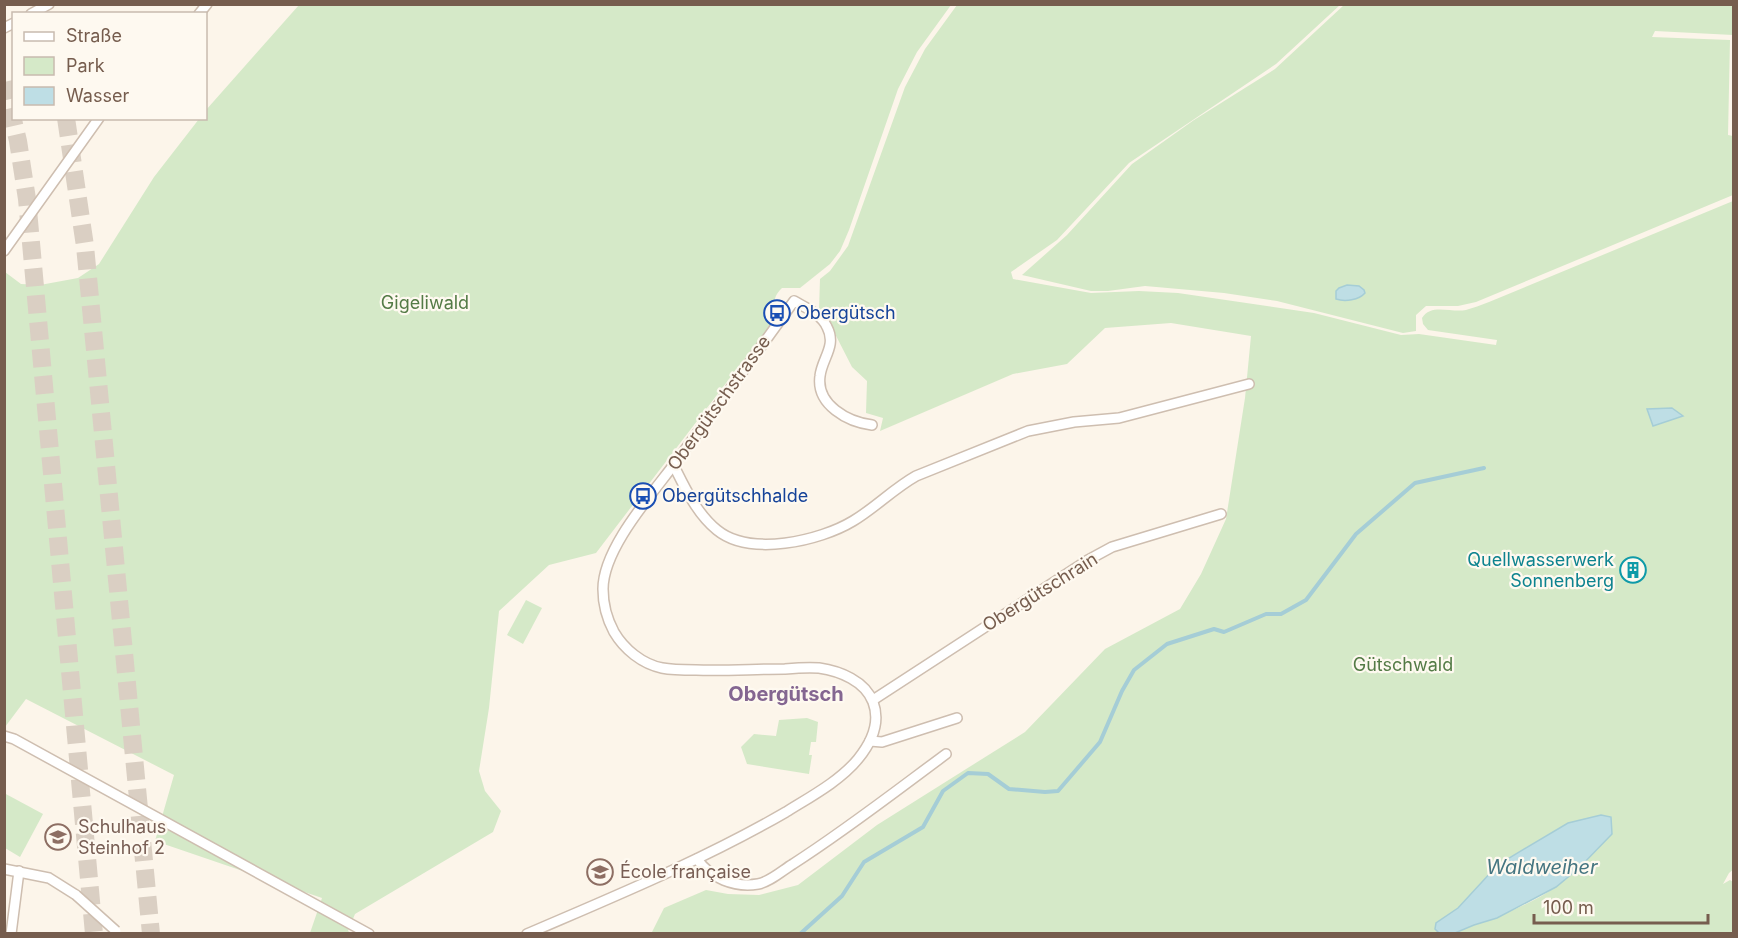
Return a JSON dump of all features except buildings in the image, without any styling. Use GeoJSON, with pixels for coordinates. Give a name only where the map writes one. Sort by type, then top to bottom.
{"type":"FeatureCollection","features":[{"type":"Feature","properties":{"kind":"street"},"geometry":{"type":"LineString","coordinates":[[35,12],[49,4]]}},
{"type":"Feature","properties":{"kind":"street"},"geometry":{"type":"LineString","coordinates":[[4,251],[98,120]]}},
{"type":"Feature","properties":{"kind":"street","name":"Obergütschstrasse"},"geometry":{"type":"LineString","coordinates":[[872,425],[850,419],[837,411],[825,399],[821,391],[820,376],[830,347],[828,328],[818,315],[794,301],[674,466],[637,512],[605,570],[603,589],[605,609],[610,625],[619,641],[644,661],[662,668],[704,670],[819,668],[840,673],[859,683],[873,700]]}},
{"type":"Feature","properties":{"kind":"street"},"geometry":{"type":"LineString","coordinates":[[674,466],[691,499],[718,531],[736,540],[760,544],[791,543],[816,538],[855,520],[900,485],[916,476],[1028,431],[1074,422],[1119,418],[1250,384]]}},
{"type":"Feature","properties":{"kind":"street","name":"Obergütschrain"},"geometry":{"type":"LineString","coordinates":[[873,700],[1088,560],[1112,547],[1221,514]]}},
{"type":"Feature","properties":{"kind":"street"},"geometry":{"type":"LineString","coordinates":[[527,933],[698,859],[756,830],[813,795],[849,769],[870,741],[876,720],[873,700]]}},
{"type":"Feature","properties":{"kind":"street"},"geometry":{"type":"LineString","coordinates":[[870,741],[882,742],[957,718]]}},
{"type":"Feature","properties":{"kind":"street"},"geometry":{"type":"LineString","coordinates":[[4,736],[14,739],[161,818],[369,933]]}},
{"type":"Feature","properties":{"kind":"street"},"geometry":{"type":"LineString","coordinates":[[698,859],[705,869],[723,880],[743,885],[760,884],[833,838],[946,754]]}},
{"type":"Feature","properties":{"kind":"street"},"geometry":{"type":"LineString","coordinates":[[4,869],[49,878],[76,895],[117,932]]}},
{"type":"Feature","properties":{"kind":"street"},"geometry":{"type":"LineString","coordinates":[[11,933],[19,871]]}},
{"type":"Feature","properties":{"kind":"green space","name":"Gigeliwald"},"geometry":{"type":"Polygon","coordinates":[[[299,5],[951,5],[917,52],[898,89],[840,251],[830,264],[800,288],[782,288],[776,297],[772,323],[596,553],[549,565],[499,611],[489,708],[479,771],[485,791],[501,811],[493,832],[355,914],[348,931],[351,933],[310,933],[322,898],[155,841],[174,775],[26,699],[5,727],[5,272],[21,284],[40,285],[78,278],[99,264],[154,177],[198,120],[207,120],[207,109],[299,5]]]}},
{"type":"Feature","properties":{"kind":"green space","name":"Gütschwald"},"geometry":{"type":"Polygon","coordinates":[[[957,5],[1340,5],[1276,64],[1129,163],[1057,240],[1011,272],[1013,279],[1091,293],[1139,291],[1178,293],[1314,313],[1401,335],[1419,334],[1496,345],[1497,340],[1428,330],[1422,318],[1431,311],[1460,311],[1489,302],[1733,201],[1734,869],[1723,884],[1730,880],[1733,882],[1733,933],[1455,933],[1521,907],[1545,894],[1572,874],[1612,834],[1568,823],[1493,870],[1458,908],[1436,923],[1435,929],[1439,933],[651,934],[664,908],[706,890],[728,894],[759,895],[798,885],[877,825],[1025,732],[1105,649],[1180,609],[1201,574],[1226,519],[1245,398],[1251,336],[1171,323],[1105,328],[1067,364],[1013,374],[880,431],[883,418],[866,413],[867,381],[852,367],[830,322],[819,311],[820,279],[830,271],[848,246],[905,87],[925,49],[957,5]]]}},
{"type":"Feature","properties":{"kind":"green space"},"geometry":{"type":"Polygon","coordinates":[[[1344,5],[1733,5],[1733,35],[1655,31],[1652,37],[1730,40],[1728,135],[1733,136],[1733,195],[1476,302],[1458,306],[1426,306],[1416,315],[1416,331],[1403,333],[1277,301],[1224,293],[1145,286],[1091,291],[1022,275],[1067,235],[1132,164],[1194,120],[1275,69],[1344,5]]]}},
{"type":"Feature","properties":{"kind":"green space"},"geometry":{"type":"Polygon","coordinates":[[[526,600],[542,608],[523,644],[507,635],[526,600]]]}},
{"type":"Feature","properties":{"kind":"green space"},"geometry":{"type":"Polygon","coordinates":[[[807,718],[818,722],[816,742],[811,742],[809,755],[812,755],[809,774],[747,764],[741,747],[754,734],[776,736],[779,720],[807,718]]]}},
{"type":"Feature","properties":{"kind":"green space"},"geometry":{"type":"Polygon","coordinates":[[[4,793],[43,814],[20,857],[5,848],[4,793]]]}},
{"type":"Feature","properties":{"kind":"water"},"geometry":{"type":"Polygon","coordinates":[[[1347,285],[1359,286],[1365,293],[1352,300],[1336,299],[1336,291],[1347,285]]]}},
{"type":"Feature","properties":{"kind":"water"},"geometry":{"type":"Polygon","coordinates":[[[1672,408],[1683,416],[1653,426],[1647,409],[1672,408]]]}},
{"type":"Feature","properties":{"kind":"water","name":"Waldweiher"},"geometry":{"type":"Polygon","coordinates":[[[1601,815],[1611,817],[1612,834],[1579,868],[1556,887],[1497,918],[1455,933],[1439,933],[1435,929],[1436,923],[1458,908],[1493,870],[1509,858],[1568,823],[1601,815]]]}},
{"type":"Feature","properties":{"kind":"waterway"},"geometry":{"type":"LineString","coordinates":[[800,934],[842,896],[864,862],[923,827],[943,791],[968,773],[988,774],[1009,789],[1058,791],[1100,742],[1122,691],[1134,670],[1167,644],[1214,629],[1224,632],[1266,614],[1281,614],[1306,600],[1356,534],[1415,483],[1484,468]]}},
{"type":"Feature","properties":{"kind":"tunnel"},"geometry":{"type":"LineString","coordinates":[[4,82],[12,116]]}},
{"type":"Feature","properties":{"kind":"tunnel"},"geometry":{"type":"LineString","coordinates":[[13,120],[27,199],[94,934]]}},
{"type":"Feature","properties":{"kind":"tunnel"},"geometry":{"type":"LineString","coordinates":[[66,120],[85,246],[151,934]]}},
{"type":"Feature","properties":{"kind":"place","name":"Obergütsch"},"geometry":{"type":"Point","coordinates":[777,313]}},
{"type":"Feature","properties":{"kind":"place","name":"Obergütschhalde"},"geometry":{"type":"Point","coordinates":[643,496]}},
{"type":"Feature","properties":{"kind":"place","name":"Quellwasserwerk Sonnenberg"},"geometry":{"type":"Point","coordinates":[1633,570]}},
{"type":"Feature","properties":{"kind":"place","name":"Schulhaus Steinhof 2"},"geometry":{"type":"Point","coordinates":[58,837]}},
{"type":"Feature","properties":{"kind":"place","name":"École française"},"geometry":{"type":"Point","coordinates":[600,872]}},
{"type":"Feature","properties":{"kind":"district","name":"Obergütsch"},"geometry":{"type":"Point","coordinates":[786,694]}}]}
